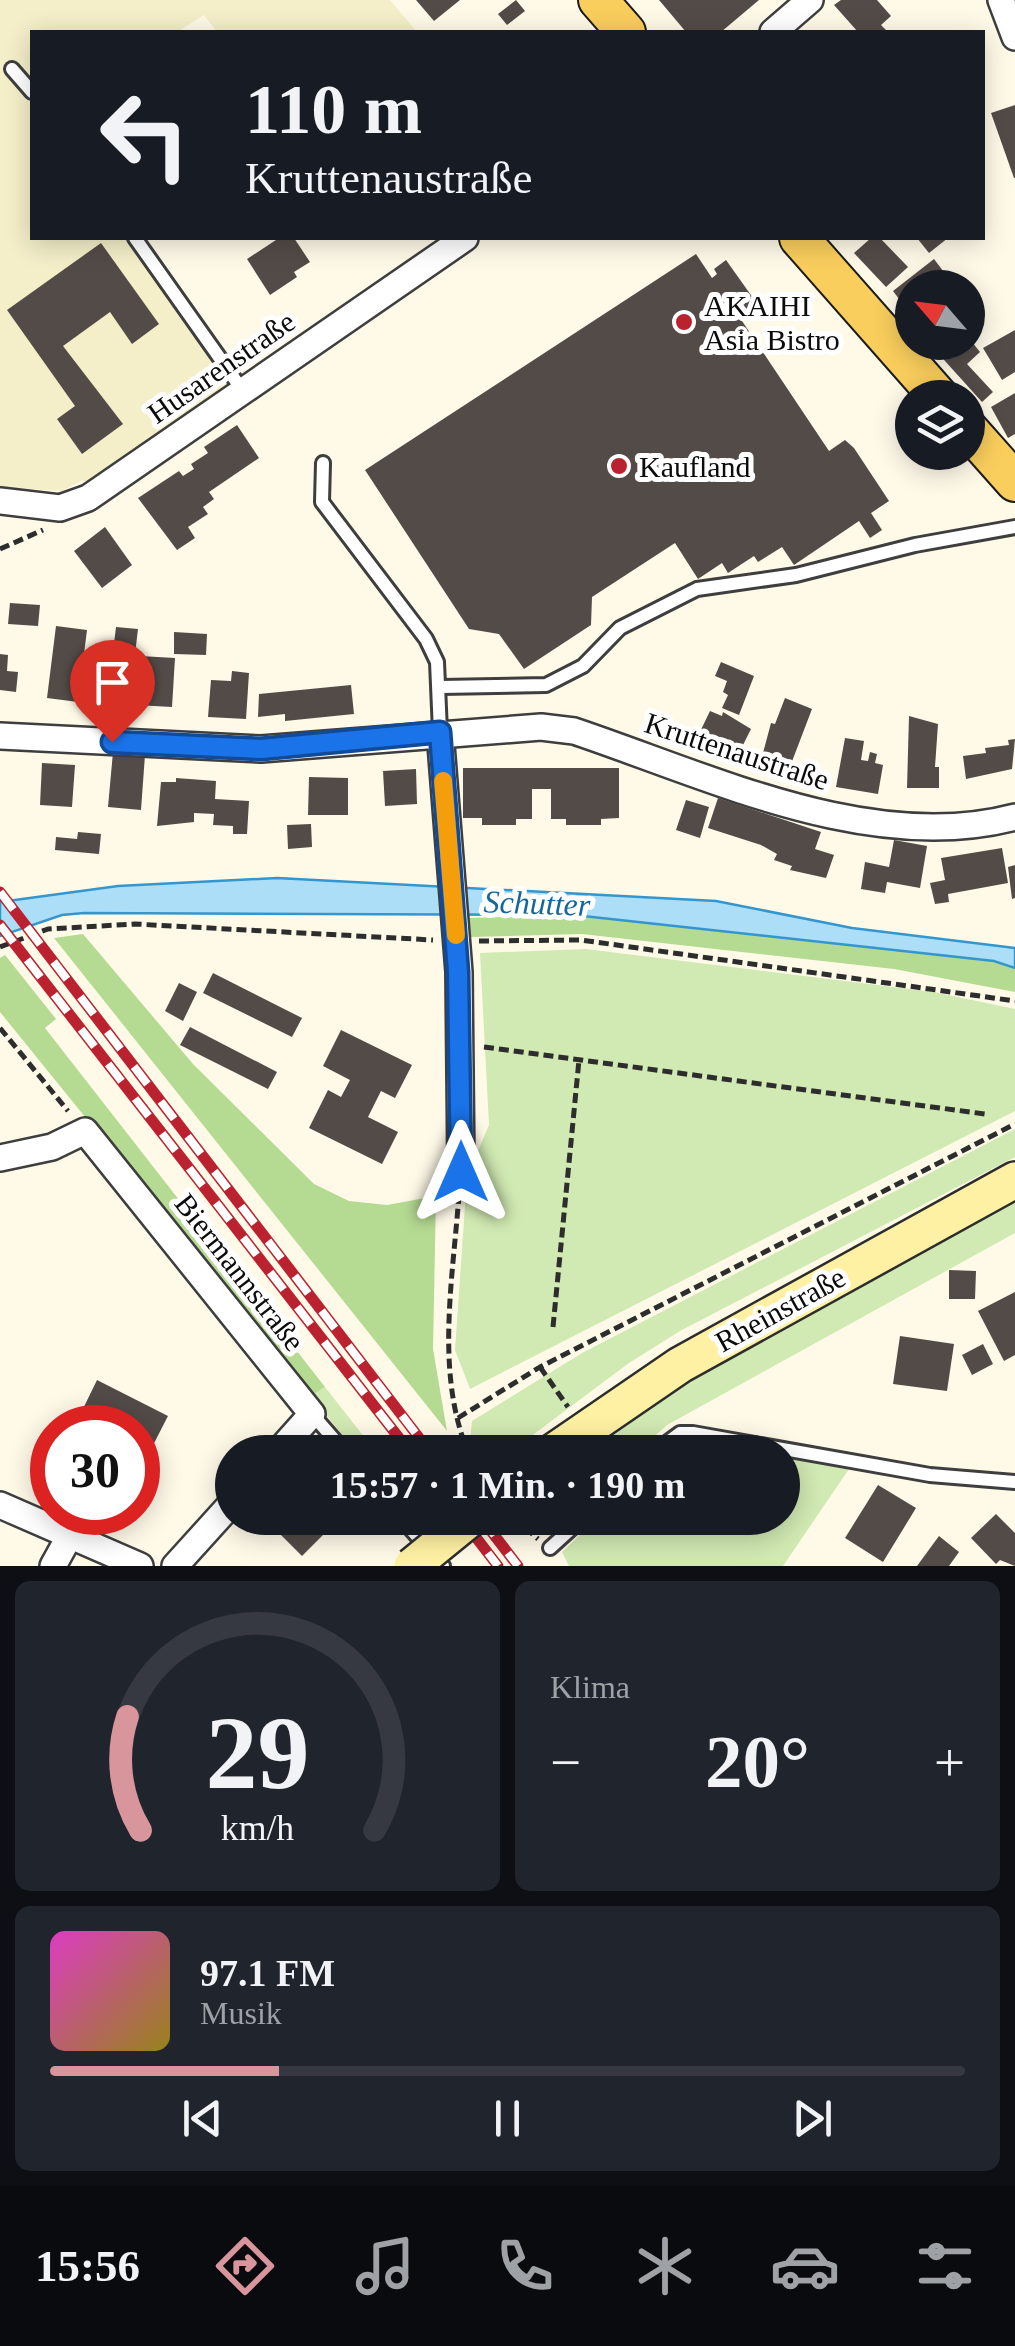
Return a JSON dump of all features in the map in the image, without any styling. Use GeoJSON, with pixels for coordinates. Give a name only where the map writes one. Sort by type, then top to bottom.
{"type":"FeatureCollection","features":[{"type":"Feature","properties":{"kind":"main road"},"geometry":{"type":"LineString","coordinates":[[598,0],[624,30]]}},
{"type":"Feature","properties":{"kind":"main road"},"geometry":{"type":"LineString","coordinates":[[801,240],[924,380]]}},
{"type":"Feature","properties":{"kind":"main road"},"geometry":{"type":"LineString","coordinates":[[985,448],[1015,482]]}},
{"type":"Feature","properties":{"kind":"main road","name":"Rheinstraße"},"geometry":{"type":"LineString","coordinates":[[577,1435],[680,1365],[1015,1180]]}},
{"type":"Feature","properties":{"kind":"main road"},"geometry":{"type":"LineString","coordinates":[[412,1566],[450,1535]]}},
{"type":"Feature","properties":{"kind":"street"},"geometry":{"type":"LineString","coordinates":[[775,30],[810,0]]}},
{"type":"Feature","properties":{"kind":"street"},"geometry":{"type":"LineString","coordinates":[[1001,0],[1015,38]]}},
{"type":"Feature","properties":{"kind":"street","name":"Husarenstraße"},"geometry":{"type":"LineString","coordinates":[[0,501],[60,508],[88,498],[462,240]]}},
{"type":"Feature","properties":{"kind":"street","name":"Kruttenaustraße"},"geometry":{"type":"LineString","coordinates":[[0,736],[261,749],[541,727],[574,732],[826,815],[904,830],[971,829],[1015,817]]}},
{"type":"Feature","properties":{"kind":"street"},"geometry":{"type":"LineString","coordinates":[[440,732],[462,1046],[461,1172]]}},
{"type":"Feature","properties":{"kind":"street"},"geometry":{"type":"LineString","coordinates":[[0,1158],[52,1147],[85,1131]]}},
{"type":"Feature","properties":{"kind":"street","name":"Biermannstraße"},"geometry":{"type":"LineString","coordinates":[[85,1131],[312,1414]]}},
{"type":"Feature","properties":{"kind":"street"},"geometry":{"type":"LineString","coordinates":[[293,1435],[312,1414]]}},
{"type":"Feature","properties":{"kind":"street"},"geometry":{"type":"LineString","coordinates":[[0,1505],[140,1566]]}},
{"type":"Feature","properties":{"kind":"street"},"geometry":{"type":"LineString","coordinates":[[175,1566],[215,1521]]}},
{"type":"Feature","properties":{"kind":"street"},"geometry":{"type":"LineString","coordinates":[[54,1566],[69,1537]]}},
{"type":"Feature","properties":{"kind":"lane"},"geometry":{"type":"LineString","coordinates":[[12,69],[30,90]]}},
{"type":"Feature","properties":{"kind":"lane"},"geometry":{"type":"LineString","coordinates":[[136,240],[242,391]]}},
{"type":"Feature","properties":{"kind":"lane"},"geometry":{"type":"LineString","coordinates":[[324,463],[322,502],[426,638],[437,662],[440,732]]}},
{"type":"Feature","properties":{"kind":"lane"},"geometry":{"type":"LineString","coordinates":[[441,687],[546,685],[583,666],[620,628],[696,590],[796,575],[914,544],[1015,527]]}},
{"type":"Feature","properties":{"kind":"lane","name":"Biermannstraße"},"geometry":{"type":"LineString","coordinates":[[312,1414],[330,1435]]}},
{"type":"Feature","properties":{"kind":"lane"},"geometry":{"type":"LineString","coordinates":[[679,1435],[705,1435]]}},
{"type":"Feature","properties":{"kind":"lane"},"geometry":{"type":"LineString","coordinates":[[800,1452],[930,1474],[1015,1482]]}},
{"type":"Feature","properties":{"kind":"lane"},"geometry":{"type":"LineString","coordinates":[[416,1535],[443,1566]]}},
{"type":"Feature","properties":{"kind":"lane"},"geometry":{"type":"LineString","coordinates":[[550,1548],[564,1535]]}},
{"type":"Feature","properties":{"kind":"path"},"geometry":{"type":"LineString","coordinates":[[0,947],[48,929],[135,924],[456,941],[582,940],[1015,1001]]}},
{"type":"Feature","properties":{"kind":"path"},"geometry":{"type":"LineString","coordinates":[[0,1028],[85,1131]]}},
{"type":"Feature","properties":{"kind":"path"},"geometry":{"type":"LineString","coordinates":[[462,1046],[985,1114]]}},
{"type":"Feature","properties":{"kind":"path"},"geometry":{"type":"LineString","coordinates":[[553,1327],[579,1060]]}},
{"type":"Feature","properties":{"kind":"path"},"geometry":{"type":"LineString","coordinates":[[458,1418],[540,1366],[1015,1124]]}},
{"type":"Feature","properties":{"kind":"path"},"geometry":{"type":"LineString","coordinates":[[461,1172],[448,1337],[463,1435]]}},
{"type":"Feature","properties":{"kind":"path"},"geometry":{"type":"LineString","coordinates":[[540,1366],[584,1430]]}},
{"type":"Feature","properties":{"kind":"shaded area"},"geometry":{"type":"Polygon","coordinates":[[[0,0],[390,0],[415,30],[215,30],[204,15],[180,30],[30,30],[30,240],[133,240],[233,386],[95,481],[81,481],[62,491],[0,487],[0,0]]]}},
{"type":"Feature","properties":{"kind":"green space"},"geometry":{"type":"Polygon","coordinates":[[[574,915],[994,961],[1015,968],[1015,992],[894,969],[582,934],[471,937],[469,918],[574,915]]]}},
{"type":"Feature","properties":{"kind":"green space"},"geometry":{"type":"Polygon","coordinates":[[[83,934],[193,1064],[314,1184],[349,1201],[387,1205],[436,1196],[433,1349],[447,1431],[54,938],[83,934]]]}},
{"type":"Feature","properties":{"kind":"green space"},"geometry":{"type":"Polygon","coordinates":[[[586,949],[934,992],[1015,1009],[1015,1111],[470,1389],[455,1350],[467,1177],[489,1125],[480,953],[586,949]]]}},
{"type":"Feature","properties":{"kind":"green space"},"geometry":{"type":"Polygon","coordinates":[[[5,955],[56,1019],[45,1028],[325,1387],[311,1396],[0,1012],[0,958],[5,955]]]}},
{"type":"Feature","properties":{"kind":"green space"},"geometry":{"type":"Polygon","coordinates":[[[1015,1129],[1015,1157],[680,1331],[629,1363],[533,1435],[471,1435],[472,1421],[582,1353],[1015,1129]]]}},
{"type":"Feature","properties":{"kind":"green space"},"geometry":{"type":"Polygon","coordinates":[[[1015,1200],[1015,1233],[667,1425],[656,1435],[606,1435],[664,1393],[1015,1200]]]}},
{"type":"Feature","properties":{"kind":"green space"},"geometry":{"type":"Polygon","coordinates":[[[325,1387],[363,1435],[342,1435],[311,1396],[325,1387]]]}},
{"type":"Feature","properties":{"kind":"green space"},"geometry":{"type":"Polygon","coordinates":[[[800,1457],[851,1466],[783,1566],[569,1566],[562,1552],[580,1535],[800,1535],[800,1457]]]}},
{"type":"Feature","properties":{"kind":"water","name":"Schutter"},"geometry":{"type":"Polygon","coordinates":[[[277,878],[716,901],[852,928],[1015,948],[1015,968],[994,961],[574,915],[84,913],[62,915],[0,936],[0,902],[118,886],[277,878]]]}},
{"type":"Feature","properties":{"kind":"building"},"geometry":{"type":"Polygon","coordinates":[[[416,0],[460,0],[434,21],[416,0]]]}},
{"type":"Feature","properties":{"kind":"building"},"geometry":{"type":"Polygon","coordinates":[[[516,0],[525,11],[507,25],[498,14],[516,0]]]}},
{"type":"Feature","properties":{"kind":"building"},"geometry":{"type":"Polygon","coordinates":[[[659,0],[759,0],[723,30],[684,30],[659,0]]]}},
{"type":"Feature","properties":{"kind":"building"},"geometry":{"type":"Polygon","coordinates":[[[841,0],[877,0],[891,16],[881,25],[886,30],[856,30],[834,5],[841,0]]]}},
{"type":"Feature","properties":{"kind":"building"},"geometry":{"type":"Polygon","coordinates":[[[1015,105],[1015,178],[1014,178],[991,113],[1015,105]]]}},
{"type":"Feature","properties":{"kind":"building"},"geometry":{"type":"Polygon","coordinates":[[[276,240],[295,240],[310,262],[294,272],[297,277],[270,295],[247,259],[276,240]]]}},
{"type":"Feature","properties":{"kind":"building"},"geometry":{"type":"Polygon","coordinates":[[[869,240],[882,240],[908,267],[895,270],[895,279],[886,287],[854,253],[869,240]]]}},
{"type":"Feature","properties":{"kind":"building"},"geometry":{"type":"Polygon","coordinates":[[[919,240],[945,240],[929,253],[919,240]]]}},
{"type":"Feature","properties":{"kind":"building"},"geometry":{"type":"Polygon","coordinates":[[[101,243],[159,324],[132,344],[110,312],[63,346],[123,424],[82,454],[57,419],[75,406],[7,310],[101,243]]]}},
{"type":"Feature","properties":{"kind":"building","name":"Kaufland"},"geometry":{"type":"Polygon","coordinates":[[[696,254],[712,278],[717,274],[714,269],[726,260],[758,305],[744,314],[739,305],[734,309],[829,451],[845,440],[854,448],[889,501],[871,513],[882,530],[870,538],[859,521],[794,565],[782,547],[758,562],[754,556],[728,573],[722,563],[698,579],[675,543],[592,597],[591,625],[524,669],[499,634],[469,629],[365,470],[696,254]]]}},
{"type":"Feature","properties":{"kind":"building"},"geometry":{"type":"Polygon","coordinates":[[[934,259],[942,270],[920,270],[934,259]]]}},
{"type":"Feature","properties":{"kind":"building"},"geometry":{"type":"Polygon","coordinates":[[[1015,330],[1015,372],[1002,380],[985,347],[1015,330]]]}},
{"type":"Feature","properties":{"kind":"building"},"geometry":{"type":"Polygon","coordinates":[[[944,360],[971,360],[967,364],[982,380],[962,380],[944,360]]]}},
{"type":"Feature","properties":{"kind":"building"},"geometry":{"type":"Polygon","coordinates":[[[985,383],[993,392],[985,399],[985,383]]]}},
{"type":"Feature","properties":{"kind":"building"},"geometry":{"type":"Polygon","coordinates":[[[1015,393],[1015,434],[1008,438],[991,407],[1015,393]]]}},
{"type":"Feature","properties":{"kind":"building"},"geometry":{"type":"Polygon","coordinates":[[[237,425],[259,458],[209,492],[214,499],[203,507],[208,514],[188,527],[195,538],[177,550],[138,498],[179,471],[183,476],[194,469],[191,464],[208,453],[204,447],[237,425]]]}},
{"type":"Feature","properties":{"kind":"building"},"geometry":{"type":"Polygon","coordinates":[[[105,527],[132,565],[102,588],[74,551],[105,527]]]}},
{"type":"Feature","properties":{"kind":"building"},"geometry":{"type":"Polygon","coordinates":[[[10,603],[40,605],[38,626],[8,624],[10,603]]]}},
{"type":"Feature","properties":{"kind":"building"},"geometry":{"type":"Polygon","coordinates":[[[56,626],[87,630],[78,702],[47,698],[56,626]]]}},
{"type":"Feature","properties":{"kind":"building"},"geometry":{"type":"Polygon","coordinates":[[[116,627],[138,629],[134,663],[121,661],[122,653],[113,652],[116,627]]]}},
{"type":"Feature","properties":{"kind":"building"},"geometry":{"type":"Polygon","coordinates":[[[174,632],[207,634],[206,655],[174,654],[174,632]]]}},
{"type":"Feature","properties":{"kind":"building"},"geometry":{"type":"Polygon","coordinates":[[[0,654],[8,655],[7,671],[18,672],[16,692],[0,690],[0,654]]]}},
{"type":"Feature","properties":{"kind":"building"},"geometry":{"type":"Polygon","coordinates":[[[140,656],[175,658],[172,707],[136,705],[140,656]]]}},
{"type":"Feature","properties":{"kind":"building"},"geometry":{"type":"Polygon","coordinates":[[[721,662],[754,676],[739,715],[722,708],[728,695],[723,692],[727,681],[715,676],[721,662]]]}},
{"type":"Feature","properties":{"kind":"building"},"geometry":{"type":"Polygon","coordinates":[[[232,671],[249,673],[246,719],[208,717],[211,680],[231,681],[232,671]]]}},
{"type":"Feature","properties":{"kind":"building"},"geometry":{"type":"Polygon","coordinates":[[[351,685],[354,714],[285,721],[285,714],[258,717],[259,694],[351,685]]]}},
{"type":"Feature","properties":{"kind":"building"},"geometry":{"type":"Polygon","coordinates":[[[785,698],[812,709],[791,764],[763,753],[771,723],[775,724],[785,698]]]}},
{"type":"Feature","properties":{"kind":"building"},"geometry":{"type":"Polygon","coordinates":[[[710,711],[722,716],[723,712],[751,729],[737,757],[697,738],[710,711]]]}},
{"type":"Feature","properties":{"kind":"building"},"geometry":{"type":"Polygon","coordinates":[[[909,716],[938,724],[935,767],[939,767],[939,788],[907,788],[909,716]]]}},
{"type":"Feature","properties":{"kind":"building"},"geometry":{"type":"Polygon","coordinates":[[[845,738],[864,741],[861,760],[868,761],[870,752],[877,754],[875,763],[883,765],[878,794],[836,787],[845,738]]]}},
{"type":"Feature","properties":{"kind":"building"},"geometry":{"type":"Polygon","coordinates":[[[1015,739],[1012,769],[966,779],[963,756],[986,753],[985,748],[1009,745],[1008,740],[1015,739]]]}},
{"type":"Feature","properties":{"kind":"building"},"geometry":{"type":"Polygon","coordinates":[[[113,752],[145,755],[141,810],[108,807],[113,752]]]}},
{"type":"Feature","properties":{"kind":"building"},"geometry":{"type":"Polygon","coordinates":[[[42,763],[75,765],[72,807],[40,805],[42,763]]]}},
{"type":"Feature","properties":{"kind":"building"},"geometry":{"type":"Polygon","coordinates":[[[463,768],[619,768],[619,818],[601,819],[601,825],[566,825],[566,819],[551,819],[551,789],[532,789],[532,819],[516,819],[516,825],[482,825],[482,818],[463,818],[463,768]]]}},
{"type":"Feature","properties":{"kind":"building"},"geometry":{"type":"Polygon","coordinates":[[[416,769],[417,804],[385,806],[383,771],[416,769]]]}},
{"type":"Feature","properties":{"kind":"building"},"geometry":{"type":"Polygon","coordinates":[[[309,777],[348,778],[348,815],[308,815],[309,777]]]}},
{"type":"Feature","properties":{"kind":"building"},"geometry":{"type":"Polygon","coordinates":[[[176,778],[216,781],[215,799],[249,801],[247,834],[233,834],[233,826],[213,825],[214,814],[194,813],[194,822],[157,826],[161,782],[176,782],[176,778]]]}},
{"type":"Feature","properties":{"kind":"building"},"geometry":{"type":"Polygon","coordinates":[[[718,798],[821,832],[815,849],[834,855],[826,878],[790,870],[792,866],[774,860],[777,854],[761,845],[708,828],[718,798]]]}},
{"type":"Feature","properties":{"kind":"building"},"geometry":{"type":"Polygon","coordinates":[[[686,800],[709,807],[700,838],[676,830],[686,800]]]}},
{"type":"Feature","properties":{"kind":"building"},"geometry":{"type":"Polygon","coordinates":[[[311,824],[312,847],[288,849],[287,825],[311,824]]]}},
{"type":"Feature","properties":{"kind":"building"},"geometry":{"type":"Polygon","coordinates":[[[78,832],[101,834],[99,854],[55,850],[56,837],[77,839],[78,832]]]}},
{"type":"Feature","properties":{"kind":"building"},"geometry":{"type":"Polygon","coordinates":[[[894,840],[927,846],[920,888],[887,882],[885,893],[861,889],[865,862],[889,867],[894,840]]]}},
{"type":"Feature","properties":{"kind":"building"},"geometry":{"type":"Polygon","coordinates":[[[1002,848],[1008,883],[948,894],[949,902],[935,904],[930,883],[945,880],[941,858],[1002,848]]]}},
{"type":"Feature","properties":{"kind":"building"},"geometry":{"type":"Polygon","coordinates":[[[1015,865],[1015,898],[1012,899],[1008,867],[1015,865]]]}},
{"type":"Feature","properties":{"kind":"building"},"geometry":{"type":"Polygon","coordinates":[[[213,973],[302,1018],[292,1037],[203,993],[213,973]]]}},
{"type":"Feature","properties":{"kind":"building"},"geometry":{"type":"Polygon","coordinates":[[[179,983],[197,992],[183,1021],[165,1011],[179,983]]]}},
{"type":"Feature","properties":{"kind":"building"},"geometry":{"type":"Polygon","coordinates":[[[190,1027],[277,1072],[268,1089],[180,1045],[190,1027]]]}},
{"type":"Feature","properties":{"kind":"building"},"geometry":{"type":"Polygon","coordinates":[[[341,1030],[412,1065],[395,1098],[381,1091],[368,1117],[398,1132],[382,1164],[309,1128],[328,1090],[341,1097],[350,1080],[323,1066],[341,1030]]]}},
{"type":"Feature","properties":{"kind":"building"},"geometry":{"type":"Polygon","coordinates":[[[949,1270],[976,1271],[975,1299],[949,1299],[949,1270]]]}},
{"type":"Feature","properties":{"kind":"building"},"geometry":{"type":"Polygon","coordinates":[[[1015,1292],[1015,1355],[1004,1361],[978,1311],[1015,1292]]]}},
{"type":"Feature","properties":{"kind":"building"},"geometry":{"type":"Polygon","coordinates":[[[900,1336],[954,1344],[947,1391],[893,1384],[900,1336]]]}},
{"type":"Feature","properties":{"kind":"building"},"geometry":{"type":"Polygon","coordinates":[[[983,1344],[993,1364],[972,1375],[962,1355],[983,1344]]]}},
{"type":"Feature","properties":{"kind":"building"},"geometry":{"type":"Polygon","coordinates":[[[97,1380],[146,1405],[85,1405],[97,1380]]]}},
{"type":"Feature","properties":{"kind":"building"},"geometry":{"type":"Polygon","coordinates":[[[160,1412],[168,1416],[160,1432],[160,1412]]]}},
{"type":"Feature","properties":{"kind":"building"},"geometry":{"type":"Polygon","coordinates":[[[878,1485],[916,1508],[883,1562],[845,1538],[878,1485]]]}},
{"type":"Feature","properties":{"kind":"building"},"geometry":{"type":"Polygon","coordinates":[[[996,1514],[1015,1533],[1015,1566],[1000,1560],[996,1564],[971,1538],[996,1514]]]}},
{"type":"Feature","properties":{"kind":"building"},"geometry":{"type":"Polygon","coordinates":[[[281,1535],[323,1535],[302,1556],[281,1535]]]}},
{"type":"Feature","properties":{"kind":"building"},"geometry":{"type":"Polygon","coordinates":[[[939,1536],[959,1552],[949,1566],[917,1566],[939,1536]]]}},
{"type":"Feature","properties":{"kind":"railway"},"geometry":{"type":"LineString","coordinates":[[0,892],[417,1435]]}},
{"type":"Feature","properties":{"kind":"railway"},"geometry":{"type":"LineString","coordinates":[[0,925],[397,1435]]}},
{"type":"Feature","properties":{"kind":"railway"},"geometry":{"type":"LineString","coordinates":[[474,1535],[498,1566]]}},
{"type":"Feature","properties":{"kind":"railway"},"geometry":{"type":"LineString","coordinates":[[494,1535],[518,1566]]}},
{"type":"Feature","properties":{"kind":"slow traffic"},"geometry":{"type":"LineString","coordinates":[[443,781],[456,935]]}},
{"type":"Feature","properties":{"kind":"place","name":"AKAIHI Asia Bistro"},"geometry":{"type":"Point","coordinates":[684,322]}},
{"type":"Feature","properties":{"kind":"place","name":"Kaufland"},"geometry":{"type":"Point","coordinates":[619,466]}},
{"type":"Feature","properties":{"kind":"route"},"geometry":{"type":"LineString","coordinates":[[112,742],[261,749],[440,732],[462,1046],[461,1172]]}}]}
